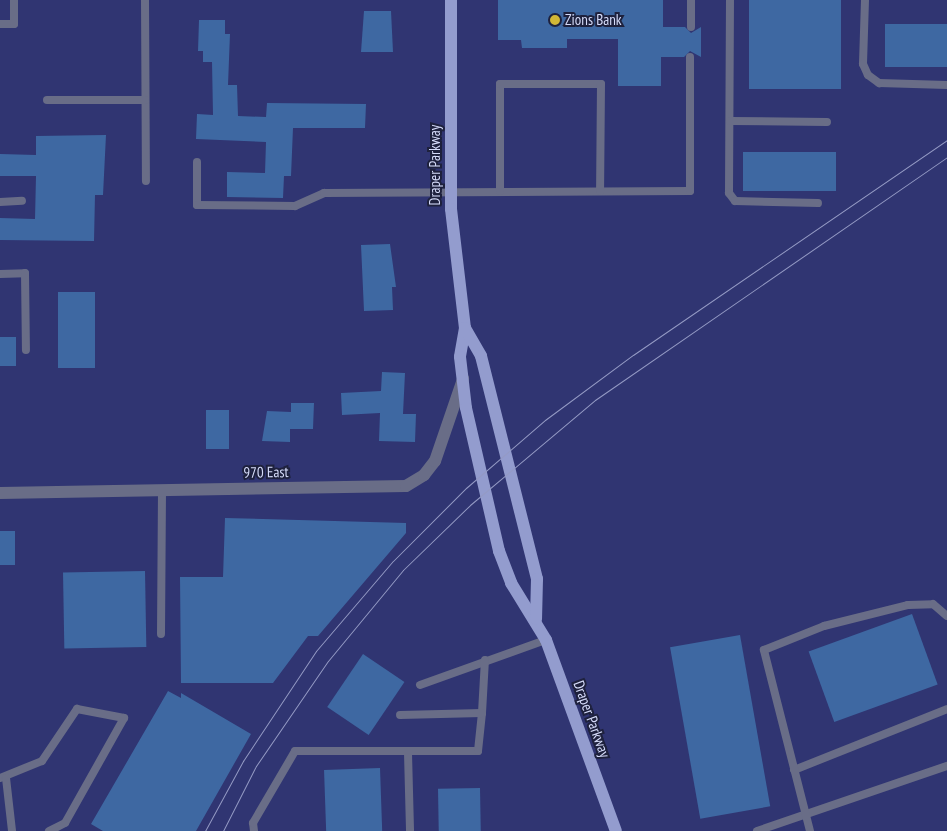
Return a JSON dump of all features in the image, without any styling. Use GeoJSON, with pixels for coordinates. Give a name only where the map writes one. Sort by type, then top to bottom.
{"type":"FeatureCollection","features":[{"type":"Feature","properties":{"kind":"main road","name":"Draper Parkway"},"geometry":{"type":"LineString","coordinates":[[451,0],[451,190],[465,328],[460,357],[463,379],[499,551],[511,583],[536,619],[546,640],[616,831]]}},
{"type":"Feature","properties":{"kind":"main road","name":"Draper Parkway"},"geometry":{"type":"LineString","coordinates":[[465,328],[481,356],[537,579],[536,619]]}},
{"type":"Feature","properties":{"kind":"street","name":"970 East"},"geometry":{"type":"LineString","coordinates":[[0,493],[397,487],[414,482],[435,461],[463,379]]}},
{"type":"Feature","properties":{"kind":"lane"},"geometry":{"type":"LineString","coordinates":[[0,24],[14,24],[14,0]]}},
{"type":"Feature","properties":{"kind":"lane"},"geometry":{"type":"LineString","coordinates":[[145,0],[146,181]]}},
{"type":"Feature","properties":{"kind":"lane"},"geometry":{"type":"LineString","coordinates":[[690,27],[691,0]]}},
{"type":"Feature","properties":{"kind":"lane"},"geometry":{"type":"LineString","coordinates":[[730,0],[729,193],[735,201],[818,203]]}},
{"type":"Feature","properties":{"kind":"lane"},"geometry":{"type":"LineString","coordinates":[[865,0],[863,64],[868,75],[879,83],[947,85]]}},
{"type":"Feature","properties":{"kind":"lane"},"geometry":{"type":"LineString","coordinates":[[198,162],[197,205],[295,206],[324,193],[451,190],[690,191],[690,57]]}},
{"type":"Feature","properties":{"kind":"lane"},"geometry":{"type":"LineString","coordinates":[[500,191],[500,84],[601,84],[600,191]]}},
{"type":"Feature","properties":{"kind":"lane"},"geometry":{"type":"LineString","coordinates":[[47,100],[145,100]]}},
{"type":"Feature","properties":{"kind":"lane"},"geometry":{"type":"LineString","coordinates":[[730,121],[827,122]]}},
{"type":"Feature","properties":{"kind":"lane"},"geometry":{"type":"LineString","coordinates":[[0,202],[22,201]]}},
{"type":"Feature","properties":{"kind":"lane"},"geometry":{"type":"LineString","coordinates":[[0,274],[25,273],[26,350]]}},
{"type":"Feature","properties":{"kind":"lane"},"geometry":{"type":"LineString","coordinates":[[161,634],[162,490]]}},
{"type":"Feature","properties":{"kind":"lane"},"geometry":{"type":"LineString","coordinates":[[810,831],[764,650],[824,626],[908,605],[934,604],[947,616]]}},
{"type":"Feature","properties":{"kind":"lane"},"geometry":{"type":"LineString","coordinates":[[420,685],[485,660],[546,640]]}},
{"type":"Feature","properties":{"kind":"lane"},"geometry":{"type":"LineString","coordinates":[[254,831],[253,823],[295,751],[408,753],[478,751],[485,660]]}},
{"type":"Feature","properties":{"kind":"lane"},"geometry":{"type":"LineString","coordinates":[[12,831],[3,778],[42,761],[78,709],[124,718],[65,823],[49,831]]}},
{"type":"Feature","properties":{"kind":"lane"},"geometry":{"type":"LineString","coordinates":[[794,770],[947,709]]}},
{"type":"Feature","properties":{"kind":"lane"},"geometry":{"type":"LineString","coordinates":[[400,715],[482,713]]}},
{"type":"Feature","properties":{"kind":"lane"},"geometry":{"type":"LineString","coordinates":[[408,753],[410,831]]}},
{"type":"Feature","properties":{"kind":"lane"},"geometry":{"type":"LineString","coordinates":[[757,831],[806,816],[947,766]]}},
{"type":"Feature","properties":{"kind":"building"},"geometry":{"type":"Polygon","coordinates":[[[498,0],[663,0],[663,27],[685,27],[691,33],[701,27],[701,57],[690,51],[684,57],[661,57],[661,86],[618,86],[618,39],[567,39],[567,48],[522,48],[521,40],[498,40],[498,0]]]}},
{"type":"Feature","properties":{"kind":"building"},"geometry":{"type":"Polygon","coordinates":[[[749,0],[841,0],[841,89],[749,89],[749,0]]]}},
{"type":"Feature","properties":{"kind":"building"},"geometry":{"type":"Polygon","coordinates":[[[364,11],[391,11],[393,52],[361,52],[364,11]]]}},
{"type":"Feature","properties":{"kind":"building"},"geometry":{"type":"Polygon","coordinates":[[[199,20],[225,20],[225,34],[230,34],[228,85],[237,85],[238,116],[266,117],[267,103],[366,104],[365,128],[293,128],[291,176],[284,176],[283,198],[227,197],[227,172],[265,173],[266,142],[196,139],[197,114],[213,115],[212,62],[203,62],[203,51],[198,51],[199,20]]]}},
{"type":"Feature","properties":{"kind":"building"},"geometry":{"type":"Polygon","coordinates":[[[885,24],[947,24],[947,67],[885,67],[885,24]]]}},
{"type":"Feature","properties":{"kind":"building"},"geometry":{"type":"Polygon","coordinates":[[[106,135],[103,195],[95,195],[94,241],[0,240],[0,218],[35,219],[36,176],[0,176],[0,154],[36,155],[36,136],[106,135]]]}},
{"type":"Feature","properties":{"kind":"building"},"geometry":{"type":"Polygon","coordinates":[[[743,152],[836,152],[836,191],[743,191],[743,152]]]}},
{"type":"Feature","properties":{"kind":"building"},"geometry":{"type":"Polygon","coordinates":[[[390,244],[396,287],[392,287],[393,310],[364,311],[361,245],[390,244]]]}},
{"type":"Feature","properties":{"kind":"building"},"geometry":{"type":"Polygon","coordinates":[[[58,292],[95,292],[95,368],[58,368],[58,292]]]}},
{"type":"Feature","properties":{"kind":"building"},"geometry":{"type":"Polygon","coordinates":[[[0,337],[16,337],[16,366],[0,366],[0,337]]]}},
{"type":"Feature","properties":{"kind":"building"},"geometry":{"type":"Polygon","coordinates":[[[382,372],[405,373],[403,414],[416,414],[415,442],[379,441],[380,413],[342,415],[341,393],[381,391],[382,372]]]}},
{"type":"Feature","properties":{"kind":"building"},"geometry":{"type":"Polygon","coordinates":[[[291,403],[314,403],[313,429],[290,429],[290,442],[262,441],[267,411],[291,412],[291,403]]]}},
{"type":"Feature","properties":{"kind":"building"},"geometry":{"type":"Polygon","coordinates":[[[206,410],[229,410],[229,449],[206,449],[206,410]]]}},
{"type":"Feature","properties":{"kind":"building"},"geometry":{"type":"Polygon","coordinates":[[[225,518],[406,523],[406,533],[318,636],[308,636],[273,683],[181,683],[180,577],[223,577],[225,518]]]}},
{"type":"Feature","properties":{"kind":"building"},"geometry":{"type":"Polygon","coordinates":[[[0,531],[15,531],[15,565],[0,565],[0,531]]]}},
{"type":"Feature","properties":{"kind":"building"},"geometry":{"type":"Polygon","coordinates":[[[145,571],[146,647],[64,648],[63,572],[145,571]]]}},
{"type":"Feature","properties":{"kind":"building"},"geometry":{"type":"Polygon","coordinates":[[[912,614],[938,684],[834,722],[809,652],[912,614]]]}},
{"type":"Feature","properties":{"kind":"building"},"geometry":{"type":"Polygon","coordinates":[[[740,635],[770,806],[700,819],[670,647],[740,635]]]}},
{"type":"Feature","properties":{"kind":"building"},"geometry":{"type":"Polygon","coordinates":[[[363,654],[404,682],[369,735],[327,707],[363,654]]]}},
{"type":"Feature","properties":{"kind":"building"},"geometry":{"type":"Polygon","coordinates":[[[168,691],[181,698],[181,693],[251,734],[196,831],[103,831],[91,824],[168,691]]]}},
{"type":"Feature","properties":{"kind":"building"},"geometry":{"type":"Polygon","coordinates":[[[380,768],[382,831],[326,831],[324,770],[380,768]]]}},
{"type":"Feature","properties":{"kind":"building"},"geometry":{"type":"Polygon","coordinates":[[[480,788],[481,831],[439,831],[438,789],[480,788]]]}},
{"type":"Feature","properties":{"kind":"tram line"},"geometry":{"type":"LineString","coordinates":[[205,831],[243,761],[316,651],[393,561],[466,488],[545,420],[633,355],[947,140]]}},
{"type":"Feature","properties":{"kind":"tram line"},"geometry":{"type":"LineString","coordinates":[[223,831],[256,766],[328,661],[403,570],[470,505],[595,400],[947,157]]}},
{"type":"Feature","properties":{"kind":"place","name":"Zions Bank"},"geometry":{"type":"Point","coordinates":[555,20]}}]}
